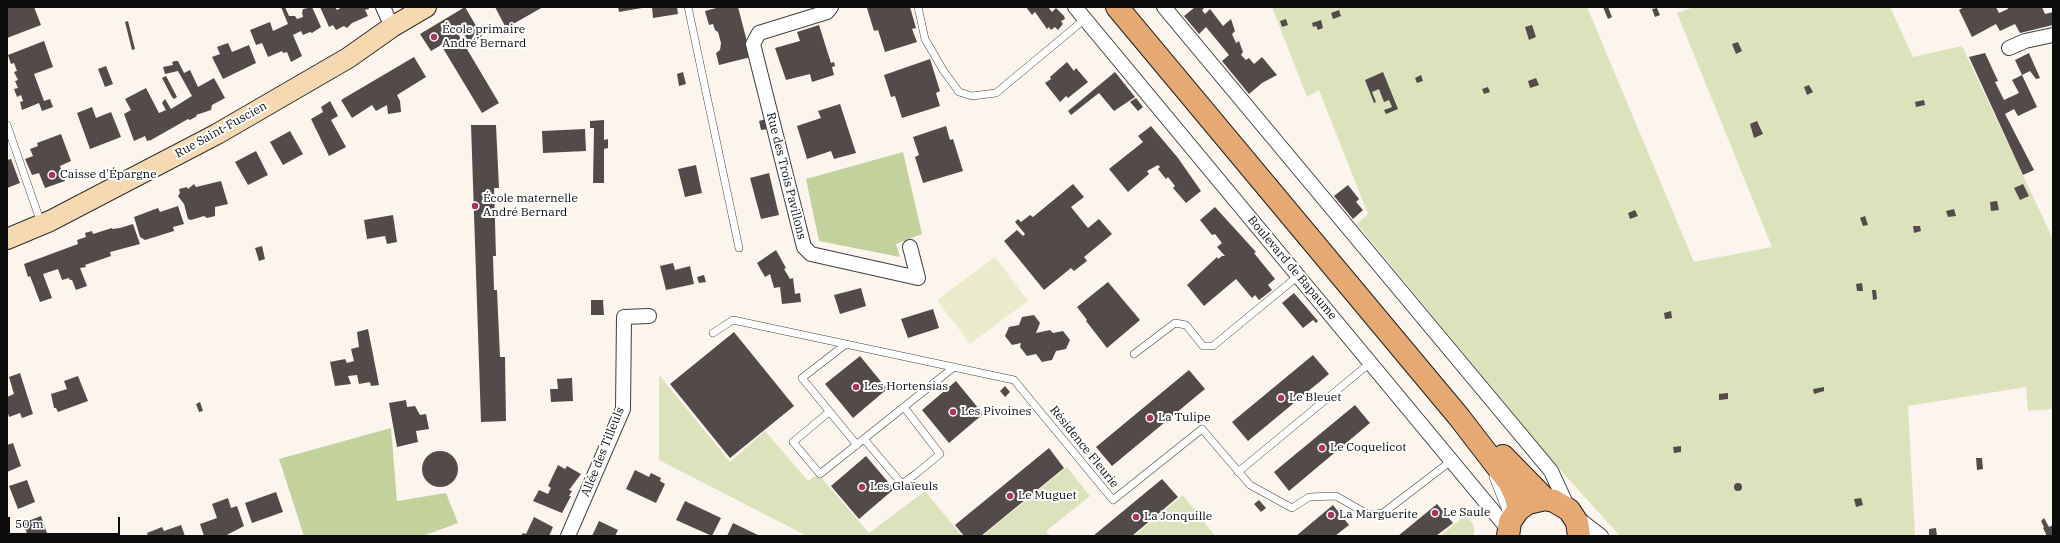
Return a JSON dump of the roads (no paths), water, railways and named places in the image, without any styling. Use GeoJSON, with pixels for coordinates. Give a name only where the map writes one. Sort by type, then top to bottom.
{"type":"FeatureCollection","features":[{"type":"Feature","properties":{"kind":"main road","name":"Rue Saint-Fuscien"},"geometry":{"type":"LineString","coordinates":[[7,239],[42,225],[217,134],[348,58],[392,27],[426,7]]}},
{"type":"Feature","properties":{"kind":"main road"},"geometry":{"type":"LineString","coordinates":[[1117,7],[1374,317],[1459,417],[1509,482],[1517,498],[1511,524]]}},
{"type":"Feature","properties":{"kind":"main road"},"geometry":{"type":"LineString","coordinates":[[1459,417],[1501,454],[1545,499]]}},
{"type":"Feature","properties":{"kind":"main road"},"geometry":{"type":"LineString","coordinates":[[1511,524],[1528,503],[1545,499],[1554,501],[1577,527]]}},
{"type":"Feature","properties":{"kind":"street"},"geometry":{"type":"LineString","coordinates":[[383,7],[392,27]]}},
{"type":"Feature","properties":{"kind":"street","name":"Rue des Trois Pavillons"},"geometry":{"type":"LineString","coordinates":[[831,7],[826,12],[759,33],[753,44],[804,247],[811,254],[918,278],[910,247]]}},
{"type":"Feature","properties":{"kind":"street","name":"Boulevard de Bapaume"},"geometry":{"type":"LineString","coordinates":[[1075,7],[1451,461],[1511,524]]}},
{"type":"Feature","properties":{"kind":"street"},"geometry":{"type":"LineString","coordinates":[[1164,7],[1551,471],[1577,527],[1584,523],[1601,536]]}},
{"type":"Feature","properties":{"kind":"street"},"geometry":{"type":"LineString","coordinates":[[2009,48],[2025,41],[2053,35]]}},
{"type":"Feature","properties":{"kind":"street","name":"Allée des Tilleuls"},"geometry":{"type":"LineString","coordinates":[[568,536],[623,409],[624,317],[649,316]]}},
{"type":"Feature","properties":{"kind":"lane"},"geometry":{"type":"LineString","coordinates":[[688,7],[739,248]]}},
{"type":"Feature","properties":{"kind":"lane"},"geometry":{"type":"LineString","coordinates":[[918,7],[925,39],[943,70],[959,92],[972,96],[996,93],[1085,19]]}},
{"type":"Feature","properties":{"kind":"lane"},"geometry":{"type":"LineString","coordinates":[[7,125],[42,225]]}},
{"type":"Feature","properties":{"kind":"lane"},"geometry":{"type":"LineString","coordinates":[[1134,354],[1175,323],[1186,325],[1203,346],[1213,346],[1298,276]]}},
{"type":"Feature","properties":{"kind":"lane"},"geometry":{"type":"LineString","coordinates":[[1374,317],[1393,350]]}},
{"type":"Feature","properties":{"kind":"lane","name":"Résidence Fleurie"},"geometry":{"type":"LineString","coordinates":[[713,333],[733,320],[1014,380],[1113,500],[1202,429],[1250,485],[1292,508],[1309,497],[1336,496],[1369,515],[1383,513],[1451,461]]}},
{"type":"Feature","properties":{"kind":"lane"},"geometry":{"type":"LineString","coordinates":[[846,344],[802,378],[857,445]]}},
{"type":"Feature","properties":{"kind":"lane"},"geometry":{"type":"LineString","coordinates":[[1238,472],[1370,363]]}},
{"type":"Feature","properties":{"kind":"lane"},"geometry":{"type":"LineString","coordinates":[[829,412],[793,442],[820,474],[954,367]]}},
{"type":"Feature","properties":{"kind":"lane"},"geometry":{"type":"LineString","coordinates":[[864,439],[902,484],[917,473],[940,454],[904,407]]}},
{"type":"Feature","properties":{"kind":"lane"},"geometry":{"type":"LineString","coordinates":[[1488,468],[1500,490],[1511,524]]}},
{"type":"Feature","properties":{"kind":"place","name":"École primaire André Bernard"},"geometry":{"type":"Point","coordinates":[434,37]}},
{"type":"Feature","properties":{"kind":"place","name":"Caisse d'Épargne"},"geometry":{"type":"Point","coordinates":[52,175]}},
{"type":"Feature","properties":{"kind":"place","name":"École maternelle André Bernard"},"geometry":{"type":"Point","coordinates":[475,206]}},
{"type":"Feature","properties":{"kind":"place","name":"Les Hortensias"},"geometry":{"type":"Point","coordinates":[856,387]}},
{"type":"Feature","properties":{"kind":"place","name":"Le Bleuet"},"geometry":{"type":"Point","coordinates":[1281,398]}},
{"type":"Feature","properties":{"kind":"place","name":"Les Pivoines"},"geometry":{"type":"Point","coordinates":[953,412]}},
{"type":"Feature","properties":{"kind":"place","name":"La Tulipe"},"geometry":{"type":"Point","coordinates":[1150,418]}},
{"type":"Feature","properties":{"kind":"place","name":"Le Coquelicot"},"geometry":{"type":"Point","coordinates":[1322,448]}},
{"type":"Feature","properties":{"kind":"place","name":"Les Glaïeuls"},"geometry":{"type":"Point","coordinates":[862,487]}},
{"type":"Feature","properties":{"kind":"place","name":"Le Muguet"},"geometry":{"type":"Point","coordinates":[1010,496]}},
{"type":"Feature","properties":{"kind":"place","name":"Le Saule"},"geometry":{"type":"Point","coordinates":[1435,513]}},
{"type":"Feature","properties":{"kind":"place","name":"La Marguerite"},"geometry":{"type":"Point","coordinates":[1331,515]}},
{"type":"Feature","properties":{"kind":"place","name":"La Jonquille"},"geometry":{"type":"Point","coordinates":[1136,517]}}]}
